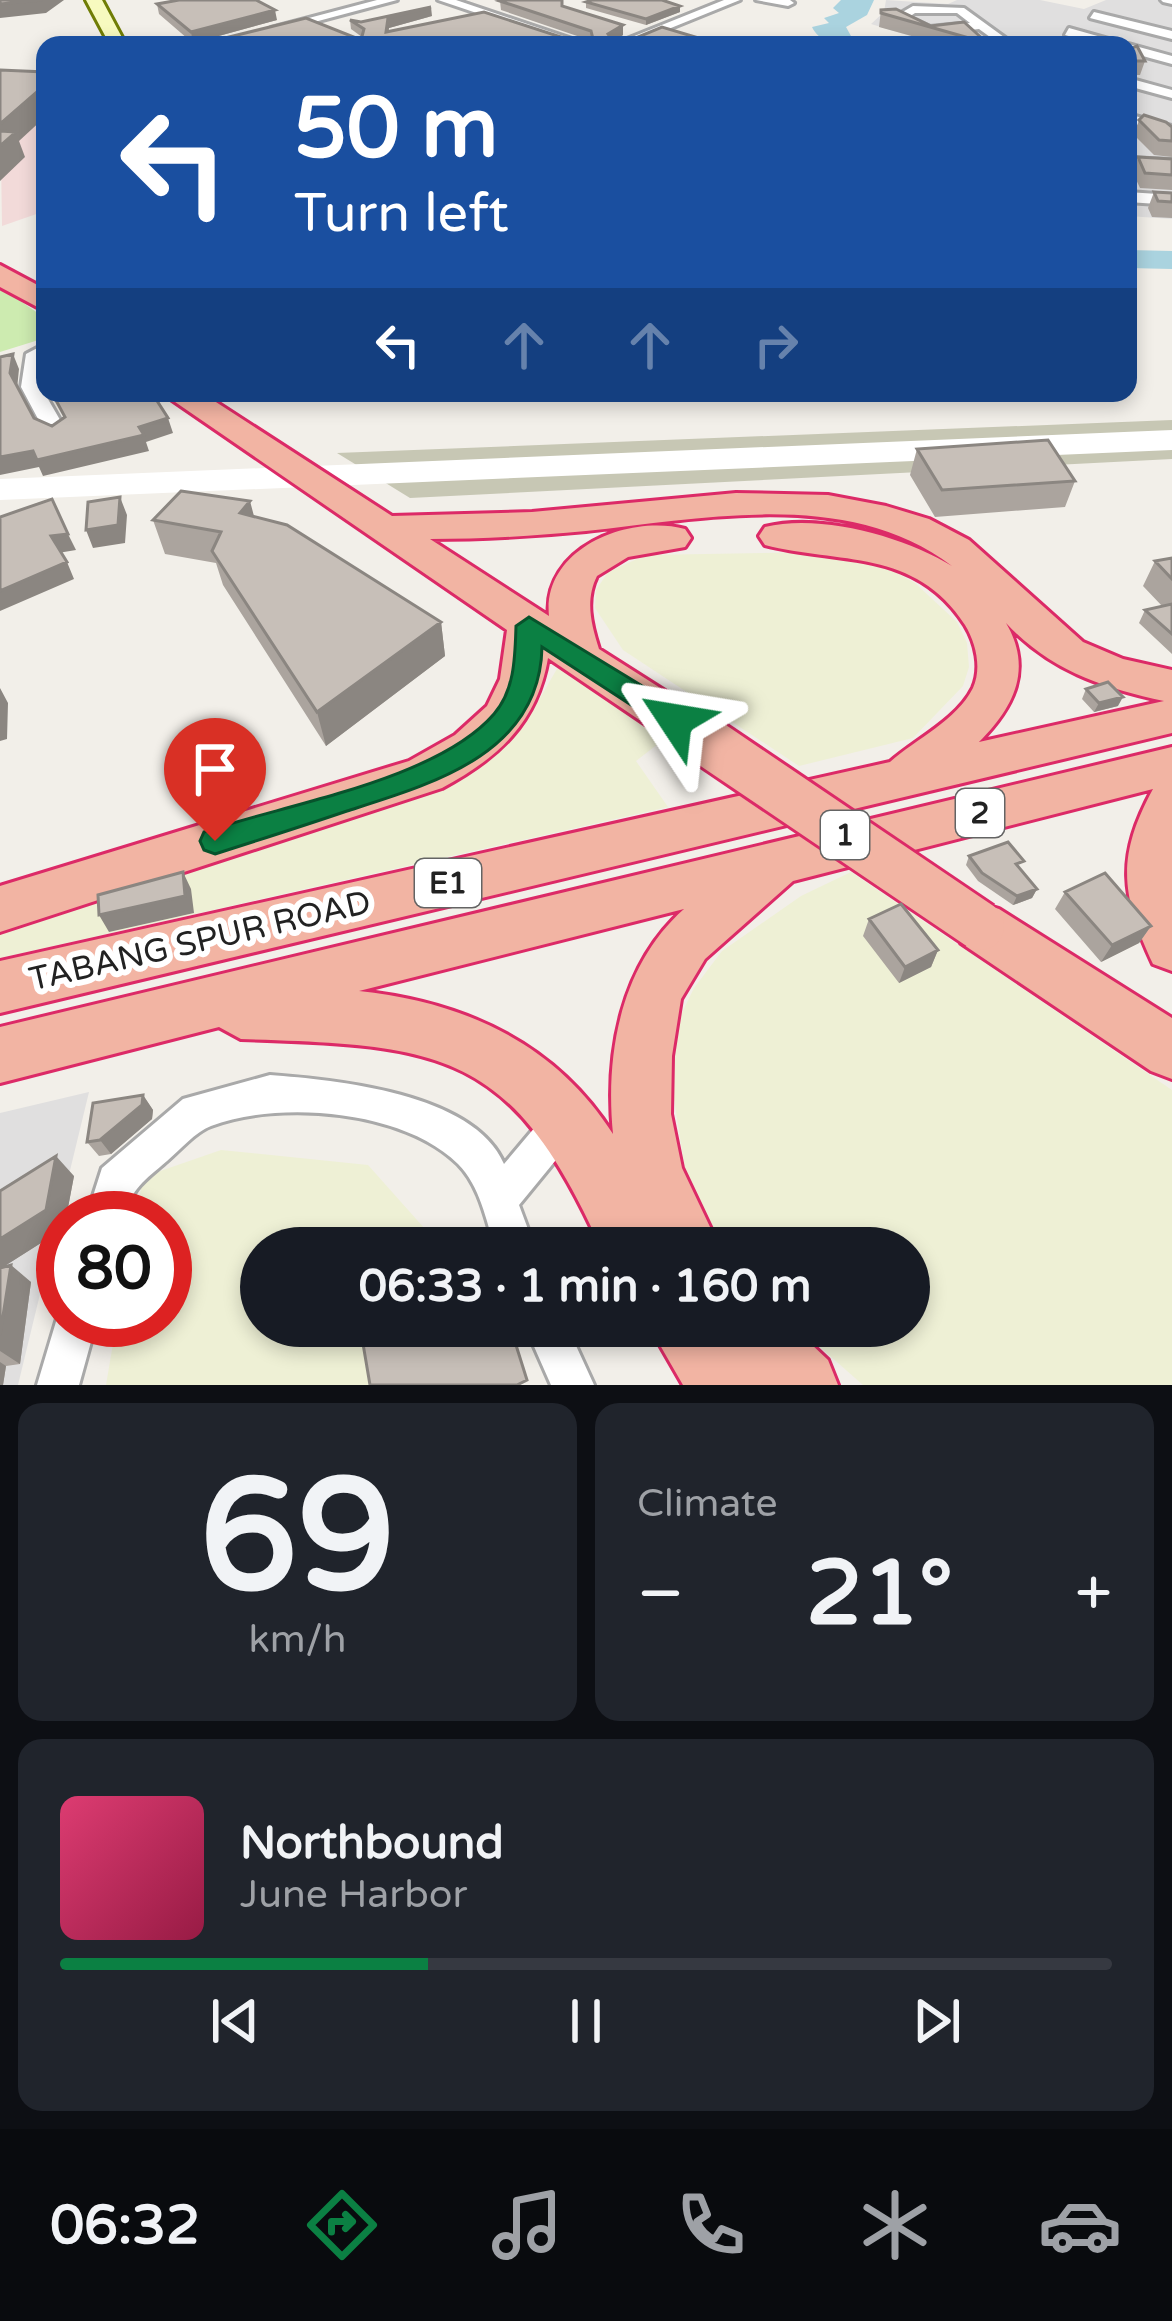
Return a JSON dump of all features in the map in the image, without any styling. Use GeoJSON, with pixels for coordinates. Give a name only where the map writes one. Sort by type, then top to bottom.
{"type":"FeatureCollection","features":[{"type":"Feature","properties":{"kind":"highway"},"geometry":{"type":"LineString","coordinates":[[0,260],[36,282]]}},
{"type":"Feature","properties":{"kind":"highway"},"geometry":{"type":"LineString","coordinates":[[0,274],[36,296]]}},
{"type":"Feature","properties":{"kind":"highway","name":"1"},"geometry":{"type":"LineString","coordinates":[[192,402],[1172,1052]]}},
{"type":"Feature","properties":{"kind":"highway"},"geometry":{"type":"LineString","coordinates":[[381,527],[546,522],[745,505],[809,506],[882,517],[948,544],[978,563],[1041,633],[1065,651],[1100,668],[1172,686]]}},
{"type":"Feature","properties":{"kind":"highway"},"geometry":{"type":"LineString","coordinates":[[487,598],[497,565],[546,522]]}},
{"type":"Feature","properties":{"kind":"highway"},"geometry":{"type":"LineString","coordinates":[[581,659],[566,624],[573,579],[595,556],[627,543],[676,537],[812,537],[914,563],[961,591],[985,620],[997,644],[1000,668],[995,689],[977,716],[897,782]]}},
{"type":"Feature","properties":{"kind":"highway"},"geometry":{"type":"LineString","coordinates":[[0,909],[425,775],[462,757],[504,721],[519,694],[528,668],[529,626]]}},
{"type":"Feature","properties":{"kind":"highway","name":"TABANG SPUR ROAD"},"geometry":{"type":"LineString","coordinates":[[0,987],[1172,716]]}},
{"type":"Feature","properties":{"kind":"highway","name":"2"},"geometry":{"type":"LineString","coordinates":[[789,860],[1172,766]]}},
{"type":"Feature","properties":{"kind":"highway"},"geometry":{"type":"LineString","coordinates":[[1172,801],[1153,832],[1148,873],[1172,947]]}},
{"type":"Feature","properties":{"kind":"highway"},"geometry":{"type":"LineString","coordinates":[[674,1227],[642,1146],[638,1076],[661,975],[704,922],[789,860]]}},
{"type":"Feature","properties":{"kind":"highway","name":"TABANG SPUR ROAD"},"geometry":{"type":"LineString","coordinates":[[0,1055],[789,860]]}},
{"type":"Feature","properties":{"kind":"highway"},"geometry":{"type":"LineString","coordinates":[[184,1011],[351,1016],[462,1039],[508,1066],[566,1120],[584,1144],[626,1227]]}},
{"type":"Feature","properties":{"kind":"highway"},"geometry":{"type":"LineString","coordinates":[[698,1347],[725,1385]]}},
{"type":"Feature","properties":{"kind":"highway"},"geometry":{"type":"LineString","coordinates":[[763,1347],[802,1385]]}},
{"type":"Feature","properties":{"kind":"main road"},"geometry":{"type":"LineString","coordinates":[[94,0],[113,36]]}},
{"type":"Feature","properties":{"kind":"street"},"geometry":{"type":"LineString","coordinates":[[270,36],[262,31],[391,0]]}},
{"type":"Feature","properties":{"kind":"street"},"geometry":{"type":"LineString","coordinates":[[444,0],[558,36]]}},
{"type":"Feature","properties":{"kind":"street"},"geometry":{"type":"LineString","coordinates":[[642,36],[734,0]]}},
{"type":"Feature","properties":{"kind":"street"},"geometry":{"type":"LineString","coordinates":[[761,0],[788,3]]}},
{"type":"Feature","properties":{"kind":"street"},"geometry":{"type":"LineString","coordinates":[[1123,4],[1094,16],[1172,35]]}},
{"type":"Feature","properties":{"kind":"street"},"geometry":{"type":"LineString","coordinates":[[976,26],[928,31],[900,16],[913,9],[960,10],[992,36]]}},
{"type":"Feature","properties":{"kind":"street"},"geometry":{"type":"LineString","coordinates":[[460,19],[492,12]]}},
{"type":"Feature","properties":{"kind":"street"},"geometry":{"type":"LineString","coordinates":[[1156,12],[1172,16]]}},
{"type":"Feature","properties":{"kind":"street"},"geometry":{"type":"LineString","coordinates":[[310,20],[337,33]]}},
{"type":"Feature","properties":{"kind":"street"},"geometry":{"type":"LineString","coordinates":[[628,28],[647,34]]}},
{"type":"Feature","properties":{"kind":"street"},"geometry":{"type":"LineString","coordinates":[[1069,32],[1084,36]]}},
{"type":"Feature","properties":{"kind":"street"},"geometry":{"type":"LineString","coordinates":[[1137,51],[1172,60]]}},
{"type":"Feature","properties":{"kind":"street"},"geometry":{"type":"LineString","coordinates":[[1137,84],[1172,94]]}},
{"type":"Feature","properties":{"kind":"street"},"geometry":{"type":"LineString","coordinates":[[1137,124],[1172,131]]}},
{"type":"Feature","properties":{"kind":"street"},"geometry":{"type":"LineString","coordinates":[[1137,164],[1172,165]]}},
{"type":"Feature","properties":{"kind":"street"},"geometry":{"type":"LineString","coordinates":[[1137,198],[1172,200]]}},
{"type":"Feature","properties":{"kind":"street"},"geometry":{"type":"LineString","coordinates":[[36,354],[31,386],[36,395]]}},
{"type":"Feature","properties":{"kind":"street"},"geometry":{"type":"LineString","coordinates":[[40,402],[56,432]]}},
{"type":"Feature","properties":{"kind":"street"},"geometry":{"type":"LineString","coordinates":[[112,1191],[115,1181],[196,1112],[270,1093],[376,1105],[422,1121],[468,1148],[487,1168],[507,1227]]}},
{"type":"Feature","properties":{"kind":"street"},"geometry":{"type":"LineString","coordinates":[[498,1201],[566,1120]]}},
{"type":"Feature","properties":{"kind":"street"},"geometry":{"type":"LineString","coordinates":[[58,1385],[69,1347]]}},
{"type":"Feature","properties":{"kind":"street"},"geometry":{"type":"LineString","coordinates":[[556,1347],[573,1385]]}},
{"type":"Feature","properties":{"kind":"shaded area"},"geometry":{"type":"Polygon","coordinates":[[[886,0],[948,4],[957,0],[1040,0],[1084,9],[1106,0],[1172,0],[1172,219],[1137,217],[1137,36],[910,36],[871,24],[884,12],[886,0]]]}},
{"type":"Feature","properties":{"kind":"shaded area"},"geometry":{"type":"Polygon","coordinates":[[[0,90],[36,92],[36,214],[2,226],[0,90]]]}},
{"type":"Feature","properties":{"kind":"shaded area"},"geometry":{"type":"Polygon","coordinates":[[[1172,420],[1172,459],[410,498],[337,453],[1172,420]]]}},
{"type":"Feature","properties":{"kind":"shaded area"},"geometry":{"type":"Polygon","coordinates":[[[823,552],[893,571],[915,583],[957,622],[967,643],[969,667],[963,686],[913,738],[799,766],[623,650],[595,608],[596,590],[608,572],[646,555],[823,552]]]}},
{"type":"Feature","properties":{"kind":"shaded area"},"geometry":{"type":"Polygon","coordinates":[[[558,667],[738,782],[735,788],[663,740],[636,761],[668,807],[0,958],[0,919],[482,758],[524,726],[558,667]]]}},
{"type":"Feature","properties":{"kind":"shaded area"},"geometry":{"type":"Polygon","coordinates":[[[851,872],[1172,1090],[1172,1385],[863,1385],[820,1347],[930,1347],[930,1227],[712,1227],[685,1169],[670,1074],[676,1025],[694,988],[722,951],[801,896],[851,872]]]}},
{"type":"Feature","properties":{"kind":"shaded area"},"geometry":{"type":"Polygon","coordinates":[[[89,1092],[65,1191],[36,1191],[36,1311],[18,1385],[0,1385],[0,1113],[89,1092]]]}},
{"type":"Feature","properties":{"kind":"shaded area"},"geometry":{"type":"Polygon","coordinates":[[[221,1150],[368,1165],[423,1227],[240,1227],[240,1347],[483,1347],[476,1385],[106,1385],[112,1347],[192,1347],[192,1191],[141,1191],[143,1177],[221,1150]]]}},
{"type":"Feature","properties":{"kind":"green space"},"geometry":{"type":"Polygon","coordinates":[[[0,287],[36,312],[36,341],[0,352],[0,287]]]}},
{"type":"Feature","properties":{"kind":"water"},"geometry":{"type":"Polygon","coordinates":[[[841,0],[874,0],[867,15],[846,27],[851,36],[819,36],[812,27],[829,23],[824,18],[839,13],[833,8],[841,0]]]}},
{"type":"Feature","properties":{"kind":"pier"},"geometry":{"type":"Polygon","coordinates":[[[1172,430],[1172,450],[0,500],[0,479],[1172,430]]]}},
{"type":"Feature","properties":{"kind":"building"},"geometry":{"type":"Polygon","coordinates":[[[256,0],[275,10],[191,32],[157,4],[256,0]]]}},
{"type":"Feature","properties":{"kind":"building"},"geometry":{"type":"Polygon","coordinates":[[[562,0],[562,6],[623,25],[609,36],[592,36],[591,31],[500,1],[562,0]]]}},
{"type":"Feature","properties":{"kind":"building"},"geometry":{"type":"Polygon","coordinates":[[[662,0],[680,6],[646,19],[586,2],[662,0]]]}},
{"type":"Feature","properties":{"kind":"building"},"geometry":{"type":"Polygon","coordinates":[[[431,7],[388,18],[386,32],[484,12],[558,36],[362,36],[364,29],[350,20],[361,22],[431,7]]]}},
{"type":"Feature","properties":{"kind":"building"},"geometry":{"type":"Polygon","coordinates":[[[896,9],[931,26],[964,22],[979,36],[962,36],[881,10],[896,9]]]}},
{"type":"Feature","properties":{"kind":"building"},"geometry":{"type":"Polygon","coordinates":[[[306,18],[351,36],[233,36],[306,18]]]}},
{"type":"Feature","properties":{"kind":"building"},"geometry":{"type":"Polygon","coordinates":[[[662,27],[692,36],[641,36],[662,27]]]}},
{"type":"Feature","properties":{"kind":"building"},"geometry":{"type":"Polygon","coordinates":[[[0,70],[36,72],[36,93],[0,124],[0,70]]]}},
{"type":"Feature","properties":{"kind":"building"},"geometry":{"type":"Polygon","coordinates":[[[1144,115],[1172,127],[1172,141],[1159,140],[1139,120],[1144,115]]]}},
{"type":"Feature","properties":{"kind":"building"},"geometry":{"type":"Polygon","coordinates":[[[0,131],[16,132],[0,146],[0,131]]]}},
{"type":"Feature","properties":{"kind":"building"},"geometry":{"type":"Polygon","coordinates":[[[1138,157],[1172,159],[1172,175],[1145,173],[1138,157]]]}},
{"type":"Feature","properties":{"kind":"building"},"geometry":{"type":"Polygon","coordinates":[[[1154,192],[1172,193],[1172,202],[1158,201],[1154,192]]]}},
{"type":"Feature","properties":{"kind":"building"},"geometry":{"type":"Polygon","coordinates":[[[13,354],[10,373],[34,418],[52,426],[65,417],[57,402],[158,402],[168,418],[139,427],[144,435],[37,460],[33,451],[0,457],[0,357],[13,354]]]}},
{"type":"Feature","properties":{"kind":"building"},"geometry":{"type":"Polygon","coordinates":[[[1048,440],[1075,481],[942,490],[917,449],[1048,440]]]}},
{"type":"Feature","properties":{"kind":"building"},"geometry":{"type":"Polygon","coordinates":[[[181,491],[250,501],[240,513],[287,525],[441,622],[317,712],[212,551],[221,532],[153,520],[181,491]]]}},
{"type":"Feature","properties":{"kind":"building"},"geometry":{"type":"Polygon","coordinates":[[[120,497],[118,525],[86,530],[88,502],[120,497]]]}},
{"type":"Feature","properties":{"kind":"building"},"geometry":{"type":"Polygon","coordinates":[[[52,499],[68,534],[51,536],[67,562],[0,591],[0,517],[52,499]]]}},
{"type":"Feature","properties":{"kind":"building"},"geometry":{"type":"Polygon","coordinates":[[[1172,558],[1172,579],[1155,561],[1172,558]]]}},
{"type":"Feature","properties":{"kind":"building"},"geometry":{"type":"Polygon","coordinates":[[[1172,604],[1172,634],[1145,610],[1172,604]]]}},
{"type":"Feature","properties":{"kind":"building"},"geometry":{"type":"Polygon","coordinates":[[[1108,682],[1123,697],[1099,703],[1086,689],[1108,682]]]}},
{"type":"Feature","properties":{"kind":"building"},"geometry":{"type":"Polygon","coordinates":[[[1008,842],[1024,861],[1016,864],[1037,889],[1017,896],[982,873],[969,856],[1008,842]]]}},
{"type":"Feature","properties":{"kind":"building"},"geometry":{"type":"Polygon","coordinates":[[[183,872],[185,896],[99,915],[98,895],[183,872]]]}},
{"type":"Feature","properties":{"kind":"building"},"geometry":{"type":"Polygon","coordinates":[[[1105,873],[1151,926],[1112,945],[1065,892],[1105,873]]]}},
{"type":"Feature","properties":{"kind":"building"},"geometry":{"type":"Polygon","coordinates":[[[901,904],[938,950],[905,967],[869,919],[901,904]]]}},
{"type":"Feature","properties":{"kind":"building"},"geometry":{"type":"Polygon","coordinates":[[[143,1095],[142,1105],[100,1140],[87,1142],[93,1103],[143,1095]]]}},
{"type":"Feature","properties":{"kind":"building"},"geometry":{"type":"Polygon","coordinates":[[[56,1156],[50,1191],[36,1191],[36,1216],[0,1239],[0,1191],[56,1156]]]}},
{"type":"Feature","properties":{"kind":"building"},"geometry":{"type":"Polygon","coordinates":[[[11,1265],[0,1335],[0,1268],[11,1265]]]}},
{"type":"Feature","properties":{"kind":"building"},"geometry":{"type":"Polygon","coordinates":[[[364,1347],[517,1347],[527,1380],[517,1385],[370,1385],[364,1347]]]}},
{"type":"Feature","properties":{"kind":"waterway"},"geometry":{"type":"LineString","coordinates":[[1137,259],[1172,260]]}},
{"type":"Feature","properties":{"kind":"route"},"geometry":{"type":"LineString","coordinates":[[215,841],[425,775],[462,757],[504,721],[519,694],[528,668],[529,626],[675,720]]}}]}
